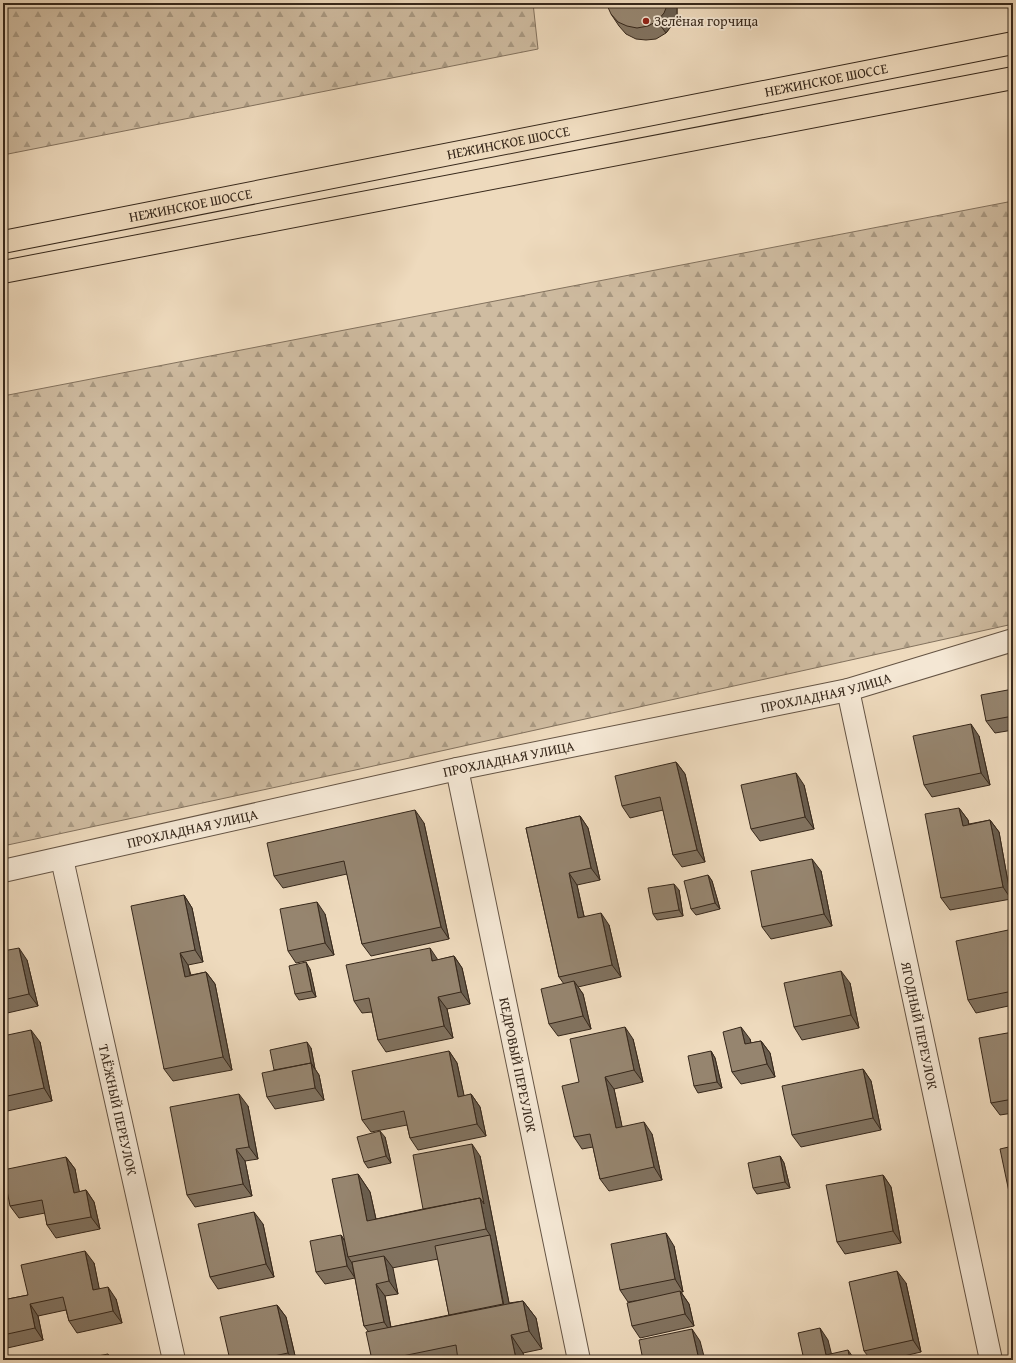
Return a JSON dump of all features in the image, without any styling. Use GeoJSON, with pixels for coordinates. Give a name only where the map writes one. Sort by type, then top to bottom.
{"type":"FeatureCollection","features":[{"type":"Feature","properties":{"kind":"main road","name":"НЕЖИНСКОЕ ШОССЕ"},"geometry":{"type":"LineString","coordinates":[[3,242],[1013,43]]}},
{"type":"Feature","properties":{"kind":"main road"},"geometry":{"type":"LineString","coordinates":[[3,272],[1013,78]]}},
{"type":"Feature","properties":{"kind":"street","name":"ПРОХЛАДНАЯ УЛИЦА"},"geometry":{"type":"LineString","coordinates":[[3,871],[62,859],[457,769],[848,690],[1013,640]]}},
{"type":"Feature","properties":{"kind":"street","name":"ЯГОДНЫЙ ПЕРЕУЛОК"},"geometry":{"type":"LineString","coordinates":[[848,690],[991,1360]]}},
{"type":"Feature","properties":{"kind":"street","name":"КЕДРОВЫЙ ПЕРЕУЛОК"},"geometry":{"type":"LineString","coordinates":[[457,769],[579,1360]]}},
{"type":"Feature","properties":{"kind":"street","name":"ТАЁЖНЫЙ ПЕРЕУЛОК"},"geometry":{"type":"LineString","coordinates":[[62,859],[174,1360]]}},
{"type":"Feature","properties":{"kind":"green space"},"geometry":{"type":"Polygon","coordinates":[[[3,3],[533,3],[538,49],[3,155],[3,3]]]}},
{"type":"Feature","properties":{"kind":"green space"},"geometry":{"type":"Polygon","coordinates":[[[1013,201],[1013,624],[360,769],[3,846],[3,396],[1013,201]]]}},
{"type":"Feature","properties":{"kind":"building"},"geometry":{"type":"Polygon","coordinates":[[[606,3],[668,3],[664,13],[657,21],[648,26],[637,28],[618,22],[611,14],[606,3]]]}},
{"type":"Feature","properties":{"kind":"building"},"geometry":{"type":"Polygon","coordinates":[[[1013,689],[1013,716],[986,721],[981,695],[1013,689]]]}},
{"type":"Feature","properties":{"kind":"building"},"geometry":{"type":"Polygon","coordinates":[[[971,724],[981,773],[924,785],[913,736],[971,724]]]}},
{"type":"Feature","properties":{"kind":"building"},"geometry":{"type":"Polygon","coordinates":[[[676,762],[697,850],[673,855],[660,797],[622,806],[615,776],[676,762]]]}},
{"type":"Feature","properties":{"kind":"building"},"geometry":{"type":"Polygon","coordinates":[[[796,773],[805,817],[751,829],[741,785],[796,773]]]}},
{"type":"Feature","properties":{"kind":"building"},"geometry":{"type":"Polygon","coordinates":[[[959,808],[963,826],[990,820],[1003,887],[941,898],[925,814],[959,808]]]}},
{"type":"Feature","properties":{"kind":"building"},"geometry":{"type":"Polygon","coordinates":[[[415,810],[441,927],[362,944],[344,861],[274,876],[267,843],[415,810]]]}},
{"type":"Feature","properties":{"kind":"building"},"geometry":{"type":"Polygon","coordinates":[[[580,816],[591,868],[569,873],[578,918],[601,913],[612,965],[559,977],[526,828],[580,816]]]}},
{"type":"Feature","properties":{"kind":"building"},"geometry":{"type":"Polygon","coordinates":[[[812,859],[824,914],[762,927],[751,871],[812,859]]]}},
{"type":"Feature","properties":{"kind":"building"},"geometry":{"type":"Polygon","coordinates":[[[708,875],[715,903],[691,909],[684,881],[708,875]]]}},
{"type":"Feature","properties":{"kind":"building"},"geometry":{"type":"Polygon","coordinates":[[[674,884],[679,910],[653,914],[648,888],[674,884]]]}},
{"type":"Feature","properties":{"kind":"building"},"geometry":{"type":"Polygon","coordinates":[[[184,895],[195,950],[180,953],[185,977],[206,972],[223,1057],[164,1069],[131,906],[184,895]]]}},
{"type":"Feature","properties":{"kind":"building"},"geometry":{"type":"Polygon","coordinates":[[[317,902],[325,943],[288,951],[280,909],[317,902]]]}},
{"type":"Feature","properties":{"kind":"building"},"geometry":{"type":"Polygon","coordinates":[[[1013,929],[1013,991],[968,1000],[956,941],[1013,929]]]}},
{"type":"Feature","properties":{"kind":"building"},"geometry":{"type":"Polygon","coordinates":[[[19,948],[29,994],[3,1000],[3,951],[19,948]]]}},
{"type":"Feature","properties":{"kind":"building"},"geometry":{"type":"Polygon","coordinates":[[[430,948],[432,961],[454,956],[461,992],[438,997],[444,1026],[378,1040],[369,998],[354,1001],[346,965],[430,948]]]}},
{"type":"Feature","properties":{"kind":"building"},"geometry":{"type":"Polygon","coordinates":[[[306,962],[312,991],[295,994],[289,966],[306,962]]]}},
{"type":"Feature","properties":{"kind":"building"},"geometry":{"type":"Polygon","coordinates":[[[841,971],[851,1015],[794,1027],[784,983],[841,971]]]}},
{"type":"Feature","properties":{"kind":"building"},"geometry":{"type":"Polygon","coordinates":[[[574,981],[583,1016],[549,1024],[541,989],[574,981]]]}},
{"type":"Feature","properties":{"kind":"building"},"geometry":{"type":"Polygon","coordinates":[[[625,1027],[634,1070],[605,1077],[616,1128],[644,1122],[654,1167],[600,1179],[590,1134],[574,1137],[562,1086],[579,1082],[570,1039],[625,1027]]]}},
{"type":"Feature","properties":{"kind":"building"},"geometry":{"type":"Polygon","coordinates":[[[741,1027],[745,1044],[761,1041],[767,1064],[732,1072],[723,1032],[741,1027]]]}},
{"type":"Feature","properties":{"kind":"building"},"geometry":{"type":"Polygon","coordinates":[[[31,1030],[44,1088],[3,1097],[3,1036],[31,1030]]]}},
{"type":"Feature","properties":{"kind":"building"},"geometry":{"type":"Polygon","coordinates":[[[1013,1032],[1013,1099],[991,1103],[979,1038],[1013,1032]]]}},
{"type":"Feature","properties":{"kind":"building"},"geometry":{"type":"Polygon","coordinates":[[[307,1042],[311,1063],[274,1070],[270,1050],[307,1042]]]}},
{"type":"Feature","properties":{"kind":"building"},"geometry":{"type":"Polygon","coordinates":[[[449,1051],[458,1097],[471,1094],[477,1124],[410,1138],[404,1111],[362,1120],[352,1071],[449,1051]]]}},
{"type":"Feature","properties":{"kind":"building"},"geometry":{"type":"Polygon","coordinates":[[[711,1051],[717,1082],[694,1086],[688,1056],[711,1051]]]}},
{"type":"Feature","properties":{"kind":"building"},"geometry":{"type":"Polygon","coordinates":[[[311,1063],[315,1088],[267,1097],[262,1073],[311,1063]]]}},
{"type":"Feature","properties":{"kind":"building"},"geometry":{"type":"Polygon","coordinates":[[[863,1069],[873,1118],[792,1135],[782,1086],[863,1069]]]}},
{"type":"Feature","properties":{"kind":"building"},"geometry":{"type":"Polygon","coordinates":[[[239,1094],[249,1147],[236,1149],[243,1184],[187,1195],[170,1107],[239,1094]]]}},
{"type":"Feature","properties":{"kind":"building"},"geometry":{"type":"Polygon","coordinates":[[[380,1131],[386,1156],[364,1162],[357,1137],[380,1131]]]}},
{"type":"Feature","properties":{"kind":"building"},"geometry":{"type":"Polygon","coordinates":[[[472,1144],[484,1204],[480,1198],[423,1209],[413,1155],[472,1144]]]}},
{"type":"Feature","properties":{"kind":"building"},"geometry":{"type":"Polygon","coordinates":[[[1013,1146],[1013,1211],[1000,1149],[1013,1146]]]}},
{"type":"Feature","properties":{"kind":"building"},"geometry":{"type":"Polygon","coordinates":[[[780,1156],[785,1182],[753,1188],[748,1163],[780,1156]]]}},
{"type":"Feature","properties":{"kind":"building"},"geometry":{"type":"Polygon","coordinates":[[[66,1157],[74,1193],[86,1190],[91,1217],[47,1225],[42,1200],[10,1206],[3,1170],[66,1157]]]}},
{"type":"Feature","properties":{"kind":"building"},"geometry":{"type":"Polygon","coordinates":[[[358,1174],[367,1221],[480,1198],[486,1229],[348,1257],[332,1179],[358,1174]]]}},
{"type":"Feature","properties":{"kind":"building"},"geometry":{"type":"Polygon","coordinates":[[[883,1175],[893,1231],[837,1242],[826,1185],[883,1175]]]}},
{"type":"Feature","properties":{"kind":"building"},"geometry":{"type":"Polygon","coordinates":[[[254,1212],[266,1264],[210,1277],[198,1224],[254,1212]]]}},
{"type":"Feature","properties":{"kind":"building"},"geometry":{"type":"Polygon","coordinates":[[[666,1233],[675,1279],[620,1290],[611,1244],[666,1233]]]}},
{"type":"Feature","properties":{"kind":"building"},"geometry":{"type":"Polygon","coordinates":[[[341,1235],[347,1266],[316,1272],[310,1241],[341,1235]]]}},
{"type":"Feature","properties":{"kind":"building"},"geometry":{"type":"Polygon","coordinates":[[[490,1235],[503,1304],[449,1315],[435,1246],[490,1235]]]}},
{"type":"Feature","properties":{"kind":"building"},"geometry":{"type":"Polygon","coordinates":[[[85,1251],[93,1290],[108,1287],[113,1311],[69,1321],[63,1297],[30,1304],[35,1328],[3,1335],[3,1300],[28,1295],[21,1265],[85,1251]]]}},
{"type":"Feature","properties":{"kind":"building"},"geometry":{"type":"Polygon","coordinates":[[[384,1256],[389,1281],[376,1284],[384,1322],[364,1326],[352,1262],[384,1256]]]}},
{"type":"Feature","properties":{"kind":"building"},"geometry":{"type":"Polygon","coordinates":[[[897,1271],[913,1340],[864,1351],[849,1282],[897,1271]]]}},
{"type":"Feature","properties":{"kind":"building"},"geometry":{"type":"Polygon","coordinates":[[[680,1291],[685,1314],[632,1326],[627,1303],[680,1291]]]}},
{"type":"Feature","properties":{"kind":"building"},"geometry":{"type":"Polygon","coordinates":[[[523,1301],[529,1331],[511,1335],[516,1359],[458,1360],[456,1345],[383,1360],[372,1360],[366,1332],[523,1301]]]}},
{"type":"Feature","properties":{"kind":"building"},"geometry":{"type":"Polygon","coordinates":[[[277,1305],[288,1353],[255,1360],[230,1360],[220,1317],[277,1305]]]}},
{"type":"Feature","properties":{"kind":"building"},"geometry":{"type":"Polygon","coordinates":[[[820,1328],[826,1355],[848,1350],[850,1360],[804,1360],[798,1333],[820,1328]]]}},
{"type":"Feature","properties":{"kind":"building"},"geometry":{"type":"Polygon","coordinates":[[[692,1329],[699,1360],[643,1360],[639,1340],[692,1329]]]}},
{"type":"Feature","properties":{"kind":"building"},"geometry":{"type":"Polygon","coordinates":[[[108,1354],[109,1360],[78,1360],[108,1354]]]}},
{"type":"Feature","properties":{"kind":"place","name":"Зелёная горчица"},"geometry":{"type":"Point","coordinates":[646,21]}}]}
